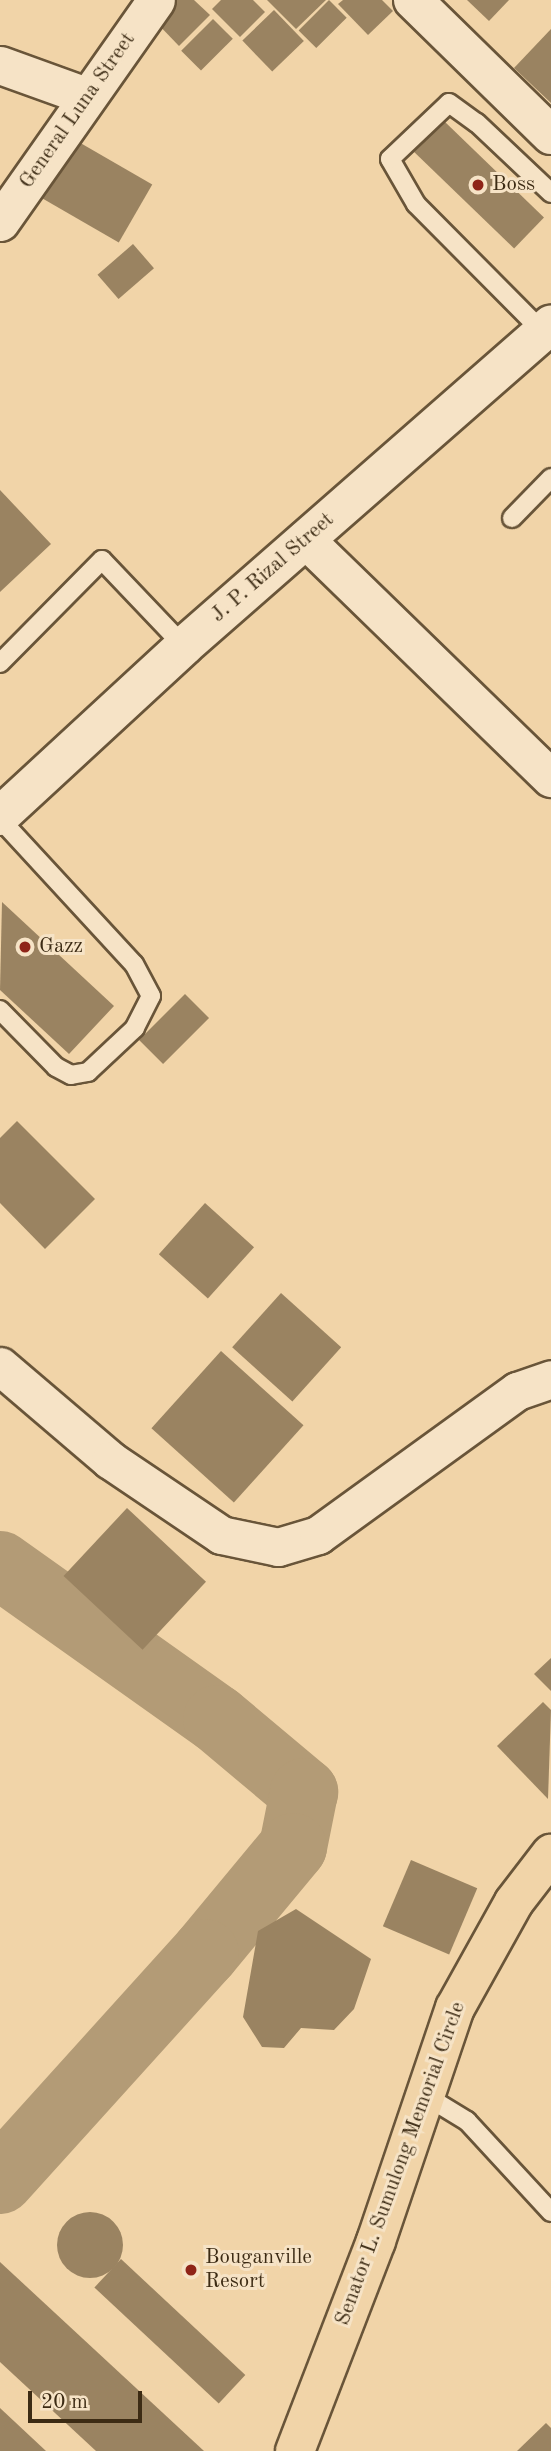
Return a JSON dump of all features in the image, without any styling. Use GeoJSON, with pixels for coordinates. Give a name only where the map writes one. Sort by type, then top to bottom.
{"type":"FeatureCollection","features":[{"type":"Feature","properties":{"kind":"main road"},"geometry":{"type":"LineString","coordinates":[[414,0],[551,135]]}},
{"type":"Feature","properties":{"kind":"main road","name":"J. P. Rizal Street"},"geometry":{"type":"LineString","coordinates":[[0,818],[184,646],[547,328]]}},
{"type":"Feature","properties":{"kind":"main road","name":"Senator L. Sumulong Memorial Circle"},"geometry":{"type":"LineString","coordinates":[[295,2451],[376,2242],[455,2008],[514,1902],[551,1854]]}},
{"type":"Feature","properties":{"kind":"street","name":"General Luna Street"},"geometry":{"type":"LineString","coordinates":[[0,222],[156,0]]}},
{"type":"Feature","properties":{"kind":"street"},"geometry":{"type":"LineString","coordinates":[[0,65],[86,96]]}},
{"type":"Feature","properties":{"kind":"street"},"geometry":{"type":"LineString","coordinates":[[305,539],[551,778]]}},
{"type":"Feature","properties":{"kind":"street"},"geometry":{"type":"LineString","coordinates":[[0,1366],[110,1460],[222,1535],[278,1547],[318,1535],[517,1391],[551,1380]]}},
{"type":"Feature","properties":{"kind":"lane"},"geometry":{"type":"LineString","coordinates":[[547,328],[416,204],[390,159],[449,103],[477,123],[551,193]]}},
{"type":"Feature","properties":{"kind":"lane"},"geometry":{"type":"LineString","coordinates":[[513,517],[551,478]]}},
{"type":"Feature","properties":{"kind":"lane"},"geometry":{"type":"LineString","coordinates":[[0,663],[102,560],[184,646]]}},
{"type":"Feature","properties":{"kind":"lane"},"geometry":{"type":"LineString","coordinates":[[0,818],[134,964],[150,996],[135,1028],[88,1072],[71,1075],[56,1067],[0,1010]]}},
{"type":"Feature","properties":{"kind":"lane"},"geometry":{"type":"LineString","coordinates":[[426,2096],[467,2121],[551,2212]]}},
{"type":"Feature","properties":{"kind":"building"},"geometry":{"type":"Polygon","coordinates":[[[172,0],[194,0],[210,15],[179,46],[153,19],[172,0]]]}},
{"type":"Feature","properties":{"kind":"building"},"geometry":{"type":"Polygon","coordinates":[[[221,0],[253,0],[265,12],[240,37],[212,9],[221,0]]]}},
{"type":"Feature","properties":{"kind":"building"},"geometry":{"type":"Polygon","coordinates":[[[267,0],[326,0],[296,29],[267,0]]]}},
{"type":"Feature","properties":{"kind":"building"},"geometry":{"type":"Polygon","coordinates":[[[329,0],[347,18],[316,48],[299,30],[329,0]]]}},
{"type":"Feature","properties":{"kind":"building"},"geometry":{"type":"Polygon","coordinates":[[[343,0],[382,0],[393,11],[368,35],[338,4],[343,0]]]}},
{"type":"Feature","properties":{"kind":"building"},"geometry":{"type":"Polygon","coordinates":[[[467,0],[509,0],[489,21],[467,0]]]}},
{"type":"Feature","properties":{"kind":"building"},"geometry":{"type":"Polygon","coordinates":[[[274,10],[304,41],[272,71],[242,41],[274,10]]]}},
{"type":"Feature","properties":{"kind":"building"},"geometry":{"type":"Polygon","coordinates":[[[213,19],[233,39],[201,71],[181,51],[213,19]]]}},
{"type":"Feature","properties":{"kind":"building"},"geometry":{"type":"Polygon","coordinates":[[[551,29],[551,103],[514,68],[551,29]]]}},
{"type":"Feature","properties":{"kind":"building","name":"Boss"},"geometry":{"type":"Polygon","coordinates":[[[444,121],[544,218],[514,248],[414,152],[444,121]]]}},
{"type":"Feature","properties":{"kind":"building"},"geometry":{"type":"Polygon","coordinates":[[[70,137],[152,184],[119,243],[37,195],[70,137]]]}},
{"type":"Feature","properties":{"kind":"building"},"geometry":{"type":"Polygon","coordinates":[[[133,244],[154,268],[119,299],[98,275],[133,244]]]}},
{"type":"Feature","properties":{"kind":"building"},"geometry":{"type":"Polygon","coordinates":[[[0,490],[51,544],[0,592],[0,490]]]}},
{"type":"Feature","properties":{"kind":"building","name":"Gazz"},"geometry":{"type":"Polygon","coordinates":[[[2,902],[114,1006],[69,1054],[0,990],[2,902]]]}},
{"type":"Feature","properties":{"kind":"building"},"geometry":{"type":"Polygon","coordinates":[[[185,994],[209,1018],[163,1064],[139,1040],[185,994]]]}},
{"type":"Feature","properties":{"kind":"building"},"geometry":{"type":"Polygon","coordinates":[[[17,1121],[95,1199],[45,1249],[0,1203],[0,1138],[17,1121]]]}},
{"type":"Feature","properties":{"kind":"building"},"geometry":{"type":"Polygon","coordinates":[[[205,1203],[254,1247],[208,1298],[159,1254],[205,1203]]]}},
{"type":"Feature","properties":{"kind":"building"},"geometry":{"type":"Polygon","coordinates":[[[281,1293],[341,1347],[292,1401],[232,1347],[281,1293]]]}},
{"type":"Feature","properties":{"kind":"building"},"geometry":{"type":"Polygon","coordinates":[[[221,1351],[303,1425],[234,1503],[151,1428],[221,1351]]]}},
{"type":"Feature","properties":{"kind":"building"},"geometry":{"type":"Polygon","coordinates":[[[127,1508],[206,1582],[143,1650],[64,1576],[127,1508]]]}},
{"type":"Feature","properties":{"kind":"building"},"geometry":{"type":"Polygon","coordinates":[[[551,1658],[551,1691],[534,1674],[551,1658]]]}},
{"type":"Feature","properties":{"kind":"building"},"geometry":{"type":"Polygon","coordinates":[[[543,1702],[551,1710],[548,1799],[497,1746],[543,1702]]]}},
{"type":"Feature","properties":{"kind":"building"},"geometry":{"type":"Polygon","coordinates":[[[411,1860],[477,1888],[449,1954],[383,1926],[411,1860]]]}},
{"type":"Feature","properties":{"kind":"building"},"geometry":{"type":"Polygon","coordinates":[[[296,1909],[371,1959],[354,2009],[334,2030],[301,2028],[284,2048],[262,2047],[243,2017],[258,1931],[296,1909]]]}},
{"type":"Feature","properties":{"kind":"building"},"geometry":{"type":"Polygon","coordinates":[[[90,2212],[113,2222],[123,2245],[113,2268],[90,2278],[67,2268],[57,2245],[67,2222],[90,2212]]]}},
{"type":"Feature","properties":{"kind":"building"},"geometry":{"type":"Polygon","coordinates":[[[121,2259],[245,2375],[219,2403],[94,2288],[121,2259]]]}},
{"type":"Feature","properties":{"kind":"building"},"geometry":{"type":"Polygon","coordinates":[[[0,2262],[204,2451],[96,2451],[0,2362],[0,2262]]]}},
{"type":"Feature","properties":{"kind":"building"},"geometry":{"type":"Polygon","coordinates":[[[0,2408],[46,2451],[0,2451],[0,2408]]]}},
{"type":"Feature","properties":{"kind":"building"},"geometry":{"type":"Polygon","coordinates":[[[546,2423],[551,2428],[551,2451],[517,2451],[546,2423]]]}},
{"type":"Feature","properties":{"kind":"waterway"},"geometry":{"type":"LineString","coordinates":[[0,1565],[217,1719],[304,1792],[293,1847],[205,1953],[0,2180]]}},
{"type":"Feature","properties":{"kind":"place","name":"Boss"},"geometry":{"type":"Point","coordinates":[478,185]}},
{"type":"Feature","properties":{"kind":"place","name":"Gazz"},"geometry":{"type":"Point","coordinates":[25,947]}},
{"type":"Feature","properties":{"kind":"place","name":"Bouganville Resort"},"geometry":{"type":"Point","coordinates":[191,2270]}}]}
